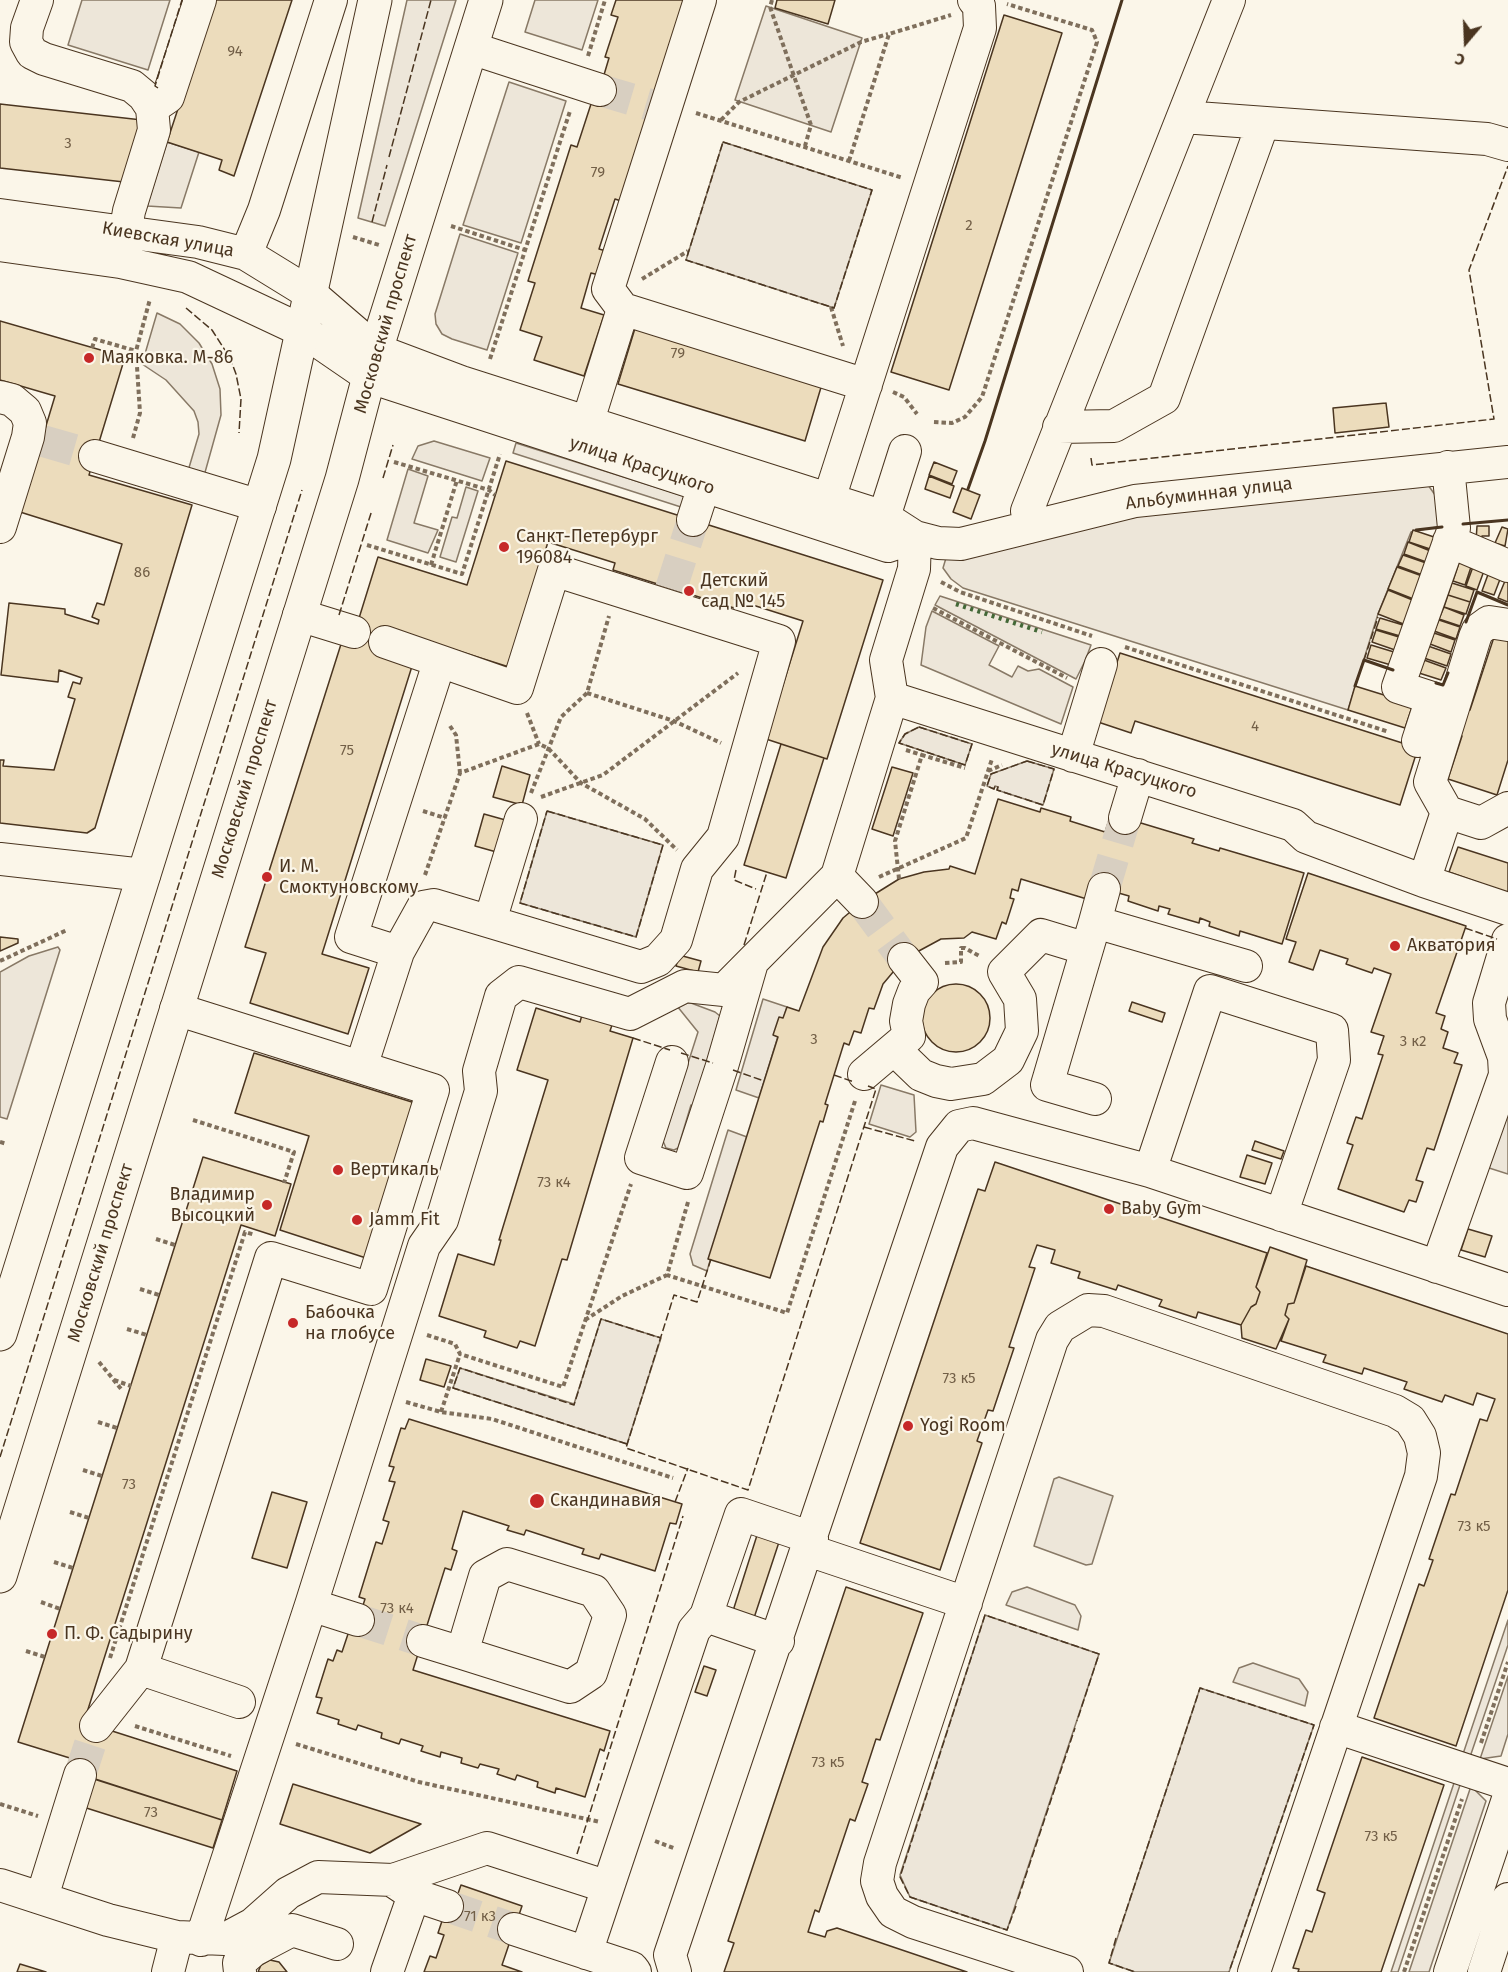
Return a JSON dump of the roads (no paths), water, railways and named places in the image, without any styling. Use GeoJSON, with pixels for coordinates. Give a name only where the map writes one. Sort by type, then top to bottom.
{"type":"FeatureCollection","features":[{"type":"Feature","properties":{"kind":"main road"},"geometry":{"type":"LineString","coordinates":[[0,1334],[274,459],[375,0]]}},
{"type":"Feature","properties":{"kind":"main road","name":"Московский проспект"},"geometry":{"type":"LineString","coordinates":[[0,1576],[299,615],[373,363],[486,0]]}},
{"type":"Feature","properties":{"kind":"street"},"geometry":{"type":"LineString","coordinates":[[37,0],[27,28],[26,42],[32,53],[44,59],[132,86],[144,96],[152,108],[154,130],[122,247]]}},
{"type":"Feature","properties":{"kind":"street"},"geometry":{"type":"LineString","coordinates":[[152,108],[168,97],[200,0]]}},
{"type":"Feature","properties":{"kind":"street"},"geometry":{"type":"LineString","coordinates":[[246,254],[264,210],[332,0]]}},
{"type":"Feature","properties":{"kind":"street"},"geometry":{"type":"LineString","coordinates":[[700,0],[661,105],[608,289],[623,309],[857,382]]}},
{"type":"Feature","properties":{"kind":"street"},"geometry":{"type":"LineString","coordinates":[[1030,527],[1027,511],[1229,0]]}},
{"type":"Feature","properties":{"kind":"street"},"geometry":{"type":"LineString","coordinates":[[826,512],[857,382],[930,187],[980,28],[980,6],[976,5]]}},
{"type":"Feature","properties":{"kind":"street"},"geometry":{"type":"LineString","coordinates":[[471,48],[589,87]]}},
{"type":"Feature","properties":{"kind":"street"},"geometry":{"type":"LineString","coordinates":[[1183,117],[1487,139],[1508,145]]}},
{"type":"Feature","properties":{"kind":"street"},"geometry":{"type":"LineString","coordinates":[[1059,427],[1114,426],[1164,398],[1263,123]]}},
{"type":"Feature","properties":{"kind":"street","name":"Киевская улица"},"geometry":{"type":"LineString","coordinates":[[0,215],[122,247],[373,363]]}},
{"type":"Feature","properties":{"kind":"street","name":"Киевская улица"},"geometry":{"type":"LineString","coordinates":[[0,245],[122,247],[198,243],[246,254],[311,294],[373,363]]}},
{"type":"Feature","properties":{"kind":"street"},"geometry":{"type":"LineString","coordinates":[[584,434],[623,309]]}},
{"type":"Feature","properties":{"kind":"street","name":"улица Красуцкого"},"geometry":{"type":"LineString","coordinates":[[373,363],[461,382],[704,486],[826,512],[884,516],[915,537]]}},
{"type":"Feature","properties":{"kind":"street"},"geometry":{"type":"LineString","coordinates":[[0,397],[12,400],[25,411],[36,439],[0,527]]}},
{"type":"Feature","properties":{"kind":"street","name":"улица Красуцкого"},"geometry":{"type":"LineString","coordinates":[[584,434],[826,512],[888,546],[915,537]]}},
{"type":"Feature","properties":{"kind":"street"},"geometry":{"type":"LineString","coordinates":[[884,516],[905,451]]}},
{"type":"Feature","properties":{"kind":"street"},"geometry":{"type":"LineString","coordinates":[[95,456],[260,506]]}},
{"type":"Feature","properties":{"kind":"street","name":"Альбуминная улица"},"geometry":{"type":"LineString","coordinates":[[915,537],[938,543],[961,544],[1135,501],[1508,462]]}},
{"type":"Feature","properties":{"kind":"street"},"geometry":{"type":"LineString","coordinates":[[1418,741],[1432,698],[1398,687],[1454,528],[1448,467]]}},
{"type":"Feature","properties":{"kind":"street"},"geometry":{"type":"LineString","coordinates":[[693,520],[704,486]]}},
{"type":"Feature","properties":{"kind":"street"},"geometry":{"type":"LineString","coordinates":[[168,1972],[189,1938],[267,1734],[311,1605],[424,1246],[442,1220],[481,1091],[479,1071],[501,996],[519,982],[630,1014],[685,986],[724,990],[751,966],[837,876],[892,698],[886,660],[914,568],[915,537]]}},
{"type":"Feature","properties":{"kind":"street"},"geometry":{"type":"LineString","coordinates":[[1449,541],[1508,566]]}},
{"type":"Feature","properties":{"kind":"street"},"geometry":{"type":"LineString","coordinates":[[361,1067],[398,952],[423,907],[434,905],[641,967],[658,960],[676,940],[697,869],[723,837],[779,641],[668,597],[616,590],[554,570],[517,688],[439,663],[385,642]]}},
{"type":"Feature","properties":{"kind":"street"},"geometry":{"type":"LineString","coordinates":[[299,615],[354,632]]}},
{"type":"Feature","properties":{"kind":"street"},"geometry":{"type":"LineString","coordinates":[[1508,625],[1489,622],[1478,630],[1430,782],[1447,812],[1481,824],[1508,808]]}},
{"type":"Feature","properties":{"kind":"street"},"geometry":{"type":"LineString","coordinates":[[1073,756],[1105,649]]}},
{"type":"Feature","properties":{"kind":"street"},"geometry":{"type":"LineString","coordinates":[[398,952],[351,937],[439,663]]}},
{"type":"Feature","properties":{"kind":"street","name":"улица Красуцкого"},"geometry":{"type":"LineString","coordinates":[[892,698],[1293,825],[1305,837],[1508,909]]}},
{"type":"Feature","properties":{"kind":"street"},"geometry":{"type":"LineString","coordinates":[[1125,818],[1138,775]]}},
{"type":"Feature","properties":{"kind":"street"},"geometry":{"type":"LineString","coordinates":[[1424,881],[1447,812]]}},
{"type":"Feature","properties":{"kind":"street"},"geometry":{"type":"LineString","coordinates":[[490,921],[521,819]]}},
{"type":"Feature","properties":{"kind":"street"},"geometry":{"type":"LineString","coordinates":[[0,859],[144,875]]}},
{"type":"Feature","properties":{"kind":"street"},"geometry":{"type":"LineString","coordinates":[[837,876],[862,902]]}},
{"type":"Feature","properties":{"kind":"street"},"geometry":{"type":"LineString","coordinates":[[1095,1099],[1047,1084],[1104,889]]}},
{"type":"Feature","properties":{"kind":"street"},"geometry":{"type":"LineString","coordinates":[[894,1049],[921,1074],[936,1081],[951,1084],[983,1079],[1008,1060],[1022,1031],[1020,999],[1004,972],[1041,935],[1091,935],[1245,966]]}},
{"type":"Feature","properties":{"kind":"street"},"geometry":{"type":"LineString","coordinates":[[1437,1267],[1505,1076],[1504,1057],[1490,1019],[1490,1003],[1508,940]]}},
{"type":"Feature","properties":{"kind":"street"},"geometry":{"type":"LineString","coordinates":[[861,1083],[909,1036],[906,1021],[909,1005],[914,991],[922,982],[904,959]]}},
{"type":"Feature","properties":{"kind":"street"},"geometry":{"type":"LineString","coordinates":[[658,960],[677,991]]}},
{"type":"Feature","properties":{"kind":"street"},"geometry":{"type":"LineString","coordinates":[[672,1062],[641,1158],[687,1173],[722,1066],[751,966]]}},
{"type":"Feature","properties":{"kind":"street"},"geometry":{"type":"LineString","coordinates":[[1150,1171],[1210,991],[1332,1030],[1334,1060],[1284,1225]]}},
{"type":"Feature","properties":{"kind":"street"},"geometry":{"type":"LineString","coordinates":[[96,1726],[141,1669],[271,1258],[371,1289],[434,1090],[176,1009]]}},
{"type":"Feature","properties":{"kind":"street"},"geometry":{"type":"LineString","coordinates":[[675,1972],[670,1955],[778,1641],[942,1147],[959,1126],[973,1123],[1150,1171],[1284,1225],[1437,1267],[1505,1281]]}},
{"type":"Feature","properties":{"kind":"street"},"geometry":{"type":"LineString","coordinates":[[1067,1972],[913,1922],[893,1912],[882,1896],[878,1881],[880,1863],[1052,1340],[1060,1327],[1088,1310],[1115,1315],[1395,1411],[1410,1420],[1420,1436],[1424,1453],[1421,1476],[1254,1972]]}},
{"type":"Feature","properties":{"kind":"street"},"geometry":{"type":"LineString","coordinates":[[586,1953],[694,1630],[706,1616],[741,1514],[810,1544],[966,1603]]}},
{"type":"Feature","properties":{"kind":"street"},"geometry":{"type":"LineString","coordinates":[[423,1641],[570,1687],[591,1673],[610,1616],[594,1591],[507,1564],[485,1576],[462,1653]]}},
{"type":"Feature","properties":{"kind":"street"},"geometry":{"type":"LineString","coordinates":[[311,1605],[358,1620]]}},
{"type":"Feature","properties":{"kind":"street"},"geometry":{"type":"LineString","coordinates":[[706,1616],[778,1641]]}},
{"type":"Feature","properties":{"kind":"street"},"geometry":{"type":"LineString","coordinates":[[141,1669],[239,1702]]}},
{"type":"Feature","properties":{"kind":"street"},"geometry":{"type":"LineString","coordinates":[[1336,1727],[1508,1784]]}},
{"type":"Feature","properties":{"kind":"street"},"geometry":{"type":"LineString","coordinates":[[42,1897],[81,1775]]}},
{"type":"Feature","properties":{"kind":"street"},"geometry":{"type":"LineString","coordinates":[[1450,1972],[1508,1799]]}},
{"type":"Feature","properties":{"kind":"street"},"geometry":{"type":"LineString","coordinates":[[403,1888],[486,1848],[608,1887]]}},
{"type":"Feature","properties":{"kind":"street"},"geometry":{"type":"LineString","coordinates":[[0,1886],[42,1897],[108,1920],[189,1938],[225,1939],[253,1924],[288,1893],[318,1877],[403,1888],[447,1906]]}},
{"type":"Feature","properties":{"kind":"street"},"geometry":{"type":"LineString","coordinates":[[387,1972],[403,1888]]}},
{"type":"Feature","properties":{"kind":"street"},"geometry":{"type":"LineString","coordinates":[[1484,1972],[1508,1899]]}},
{"type":"Feature","properties":{"kind":"street"},"geometry":{"type":"LineString","coordinates":[[514,1929],[632,1968],[635,1972]]}},
{"type":"Feature","properties":{"kind":"street"},"geometry":{"type":"LineString","coordinates":[[240,1972],[239,1963],[254,1950],[291,1930],[337,1944]]}},
{"type":"Feature","properties":{"kind":"tunnel"},"geometry":{"type":"LineString","coordinates":[[600,90],[654,106]]}},
{"type":"Feature","properties":{"kind":"tunnel"},"geometry":{"type":"LineString","coordinates":[[43,441],[95,456]]}},
{"type":"Feature","properties":{"kind":"tunnel"},"geometry":{"type":"LineString","coordinates":[[671,589],[693,520]]}},
{"type":"Feature","properties":{"kind":"tunnel"},"geometry":{"type":"LineString","coordinates":[[1104,889],[1125,818]]}},
{"type":"Feature","properties":{"kind":"tunnel"},"geometry":{"type":"LineString","coordinates":[[862,902],[904,959]]}},
{"type":"Feature","properties":{"kind":"tunnel"},"geometry":{"type":"LineString","coordinates":[[358,1620],[423,1641]]}},
{"type":"Feature","properties":{"kind":"tunnel"},"geometry":{"type":"LineString","coordinates":[[80,1775],[96,1726]]}},
{"type":"Feature","properties":{"kind":"tunnel"},"geometry":{"type":"LineString","coordinates":[[447,1906],[514,1929]]}},
{"type":"Feature","properties":{"kind":"place","name":"Маяковка. М-86"},"geometry":{"type":"Point","coordinates":[89,358]}},
{"type":"Feature","properties":{"kind":"place","name":"Санкт-Петербург 196084"},"geometry":{"type":"Point","coordinates":[504,547]}},
{"type":"Feature","properties":{"kind":"place","name":"Детский сад № 145"},"geometry":{"type":"Point","coordinates":[689,591]}},
{"type":"Feature","properties":{"kind":"place","name":"И. М. Смоктуновскому"},"geometry":{"type":"Point","coordinates":[267,877]}},
{"type":"Feature","properties":{"kind":"place","name":"Акватория"},"geometry":{"type":"Point","coordinates":[1395,946]}},
{"type":"Feature","properties":{"kind":"place","name":"Вертикаль"},"geometry":{"type":"Point","coordinates":[338,1170]}},
{"type":"Feature","properties":{"kind":"place","name":"Владимир Высоцкий"},"geometry":{"type":"Point","coordinates":[267,1205]}},
{"type":"Feature","properties":{"kind":"place","name":"Baby Gym"},"geometry":{"type":"Point","coordinates":[1109,1209]}},
{"type":"Feature","properties":{"kind":"place","name":"Jamm Fit"},"geometry":{"type":"Point","coordinates":[357,1220]}},
{"type":"Feature","properties":{"kind":"place","name":"Бабочка на глобусе"},"geometry":{"type":"Point","coordinates":[293,1323]}},
{"type":"Feature","properties":{"kind":"place","name":"Yogi Room"},"geometry":{"type":"Point","coordinates":[908,1426]}},
{"type":"Feature","properties":{"kind":"place","name":"Скандинавия"},"geometry":{"type":"Point","coordinates":[537,1501]}},
{"type":"Feature","properties":{"kind":"place","name":"П. Ф. Садырину"},"geometry":{"type":"Point","coordinates":[52,1634]}}]}
